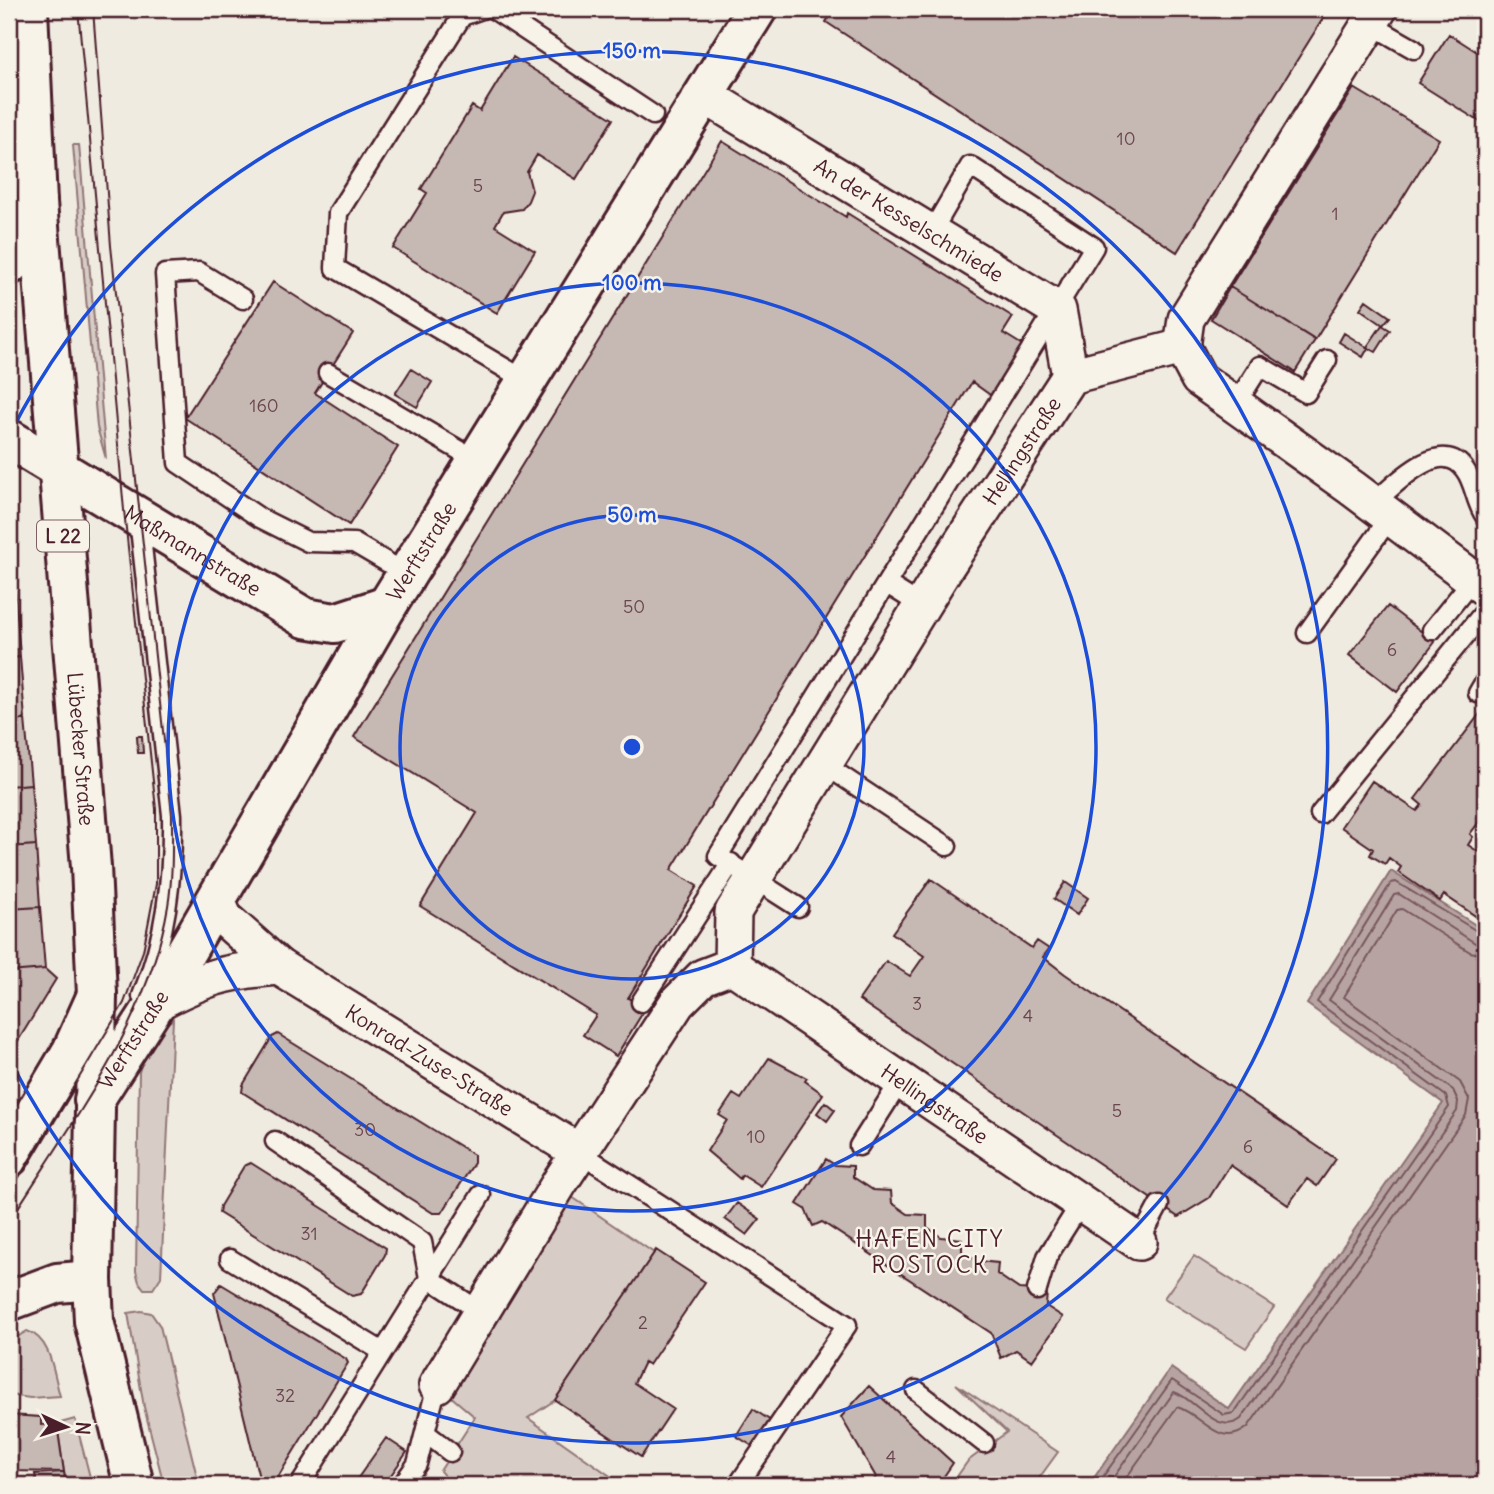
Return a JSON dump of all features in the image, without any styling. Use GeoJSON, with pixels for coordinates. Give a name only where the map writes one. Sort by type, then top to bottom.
{"type":"FeatureCollection","features":[{"type":"Feature","properties":{"kind":"street","name":"Lübecker Straße"},"geometry":{"type":"LineString","coordinates":[[28,9],[37,202],[91,867],[97,995],[92,1280],[94,1321],[134,1485]]}},
{"type":"Feature","properties":{"kind":"street","name":"Werftstraße"},"geometry":{"type":"LineString","coordinates":[[94,1093],[156,1003],[387,606],[757,9]]}},
{"type":"Feature","properties":{"kind":"street"},"geometry":{"type":"LineString","coordinates":[[1374,16],[1186,319],[1182,347],[1199,379],[1242,417],[1481,580]]}},
{"type":"Feature","properties":{"kind":"street","name":"An der Kesselschmiede"},"geometry":{"type":"LineString","coordinates":[[704,94],[1058,310]]}},
{"type":"Feature","properties":{"kind":"street"},"geometry":{"type":"LineString","coordinates":[[9,265],[37,202]]}},
{"type":"Feature","properties":{"kind":"street"},"geometry":{"type":"LineString","coordinates":[[1058,310],[1070,376]]}},
{"type":"Feature","properties":{"kind":"street","name":"Hellingstraße"},"geometry":{"type":"LineString","coordinates":[[1139,1242],[732,966],[733,912],[743,870],[825,765],[922,606],[1070,376],[1153,357],[1182,347]]}},
{"type":"Feature","properties":{"kind":"street","name":"Maßmannstraße"},"geometry":{"type":"LineString","coordinates":[[9,439],[150,526],[305,615],[335,623],[387,606]]}},
{"type":"Feature","properties":{"kind":"street","name":"Konrad-Zuse-Straße"},"geometry":{"type":"LineString","coordinates":[[216,899],[225,919],[279,967],[579,1152]]}},
{"type":"Feature","properties":{"kind":"street"},"geometry":{"type":"LineString","coordinates":[[438,1385],[579,1152],[677,1003],[704,977],[732,966]]}},
{"type":"Feature","properties":{"kind":"street"},"geometry":{"type":"LineString","coordinates":[[156,1003],[207,978],[232,971],[279,967]]}},
{"type":"Feature","properties":{"kind":"street"},"geometry":{"type":"LineString","coordinates":[[9,1157],[72,1051],[97,995]]}},
{"type":"Feature","properties":{"kind":"street"},"geometry":{"type":"LineString","coordinates":[[9,1301],[57,1283],[92,1280]]}},
{"type":"Feature","properties":{"kind":"lane"},"geometry":{"type":"LineString","coordinates":[[482,9],[462,16],[338,213],[335,268],[525,380]]}},
{"type":"Feature","properties":{"kind":"lane"},"geometry":{"type":"LineString","coordinates":[[493,9],[653,115]]}},
{"type":"Feature","properties":{"kind":"lane"},"geometry":{"type":"LineString","coordinates":[[1374,16],[1414,49]]}},
{"type":"Feature","properties":{"kind":"lane"},"geometry":{"type":"LineString","coordinates":[[798,907],[718,856],[1058,310],[1094,247],[970,166],[931,233]]}},
{"type":"Feature","properties":{"kind":"lane"},"geometry":{"type":"LineString","coordinates":[[243,299],[199,272],[165,274],[178,463],[261,518],[309,542],[354,543],[407,574]]}},
{"type":"Feature","properties":{"kind":"lane"},"geometry":{"type":"LineString","coordinates":[[1242,417],[1260,366],[1306,393],[1327,360]]}},
{"type":"Feature","properties":{"kind":"lane"},"geometry":{"type":"LineString","coordinates":[[328,373],[476,460]]}},
{"type":"Feature","properties":{"kind":"lane"},"geometry":{"type":"LineString","coordinates":[[1307,632],[1382,510],[1426,462],[1441,457],[1457,460],[1467,472],[1478,505],[1485,516]]}},
{"type":"Feature","properties":{"kind":"lane"},"geometry":{"type":"LineString","coordinates":[[94,1093],[129,1027],[147,985],[158,949],[171,885],[172,815],[150,526]]}},
{"type":"Feature","properties":{"kind":"lane"},"geometry":{"type":"LineString","coordinates":[[1432,630],[1481,580]]}},
{"type":"Feature","properties":{"kind":"lane"},"geometry":{"type":"LineString","coordinates":[[887,584],[922,606]]}},
{"type":"Feature","properties":{"kind":"lane"},"geometry":{"type":"LineString","coordinates":[[1320,814],[1485,611]]}},
{"type":"Feature","properties":{"kind":"lane"},"geometry":{"type":"LineString","coordinates":[[825,765],[947,846]]}},
{"type":"Feature","properties":{"kind":"lane"},"geometry":{"type":"LineString","coordinates":[[641,1002],[743,870]]}},
{"type":"Feature","properties":{"kind":"lane"},"geometry":{"type":"LineString","coordinates":[[859,1146],[901,1080]]}},
{"type":"Feature","properties":{"kind":"lane"},"geometry":{"type":"LineString","coordinates":[[275,1141],[422,1242],[429,1278],[481,1312]]}},
{"type":"Feature","properties":{"kind":"lane","name":"Konrad-Zuse-Straße"},"geometry":{"type":"LineString","coordinates":[[579,1152],[847,1325],[738,1485]]}},
{"type":"Feature","properties":{"kind":"lane"},"geometry":{"type":"LineString","coordinates":[[300,1485],[481,1195]]}},
{"type":"Feature","properties":{"kind":"lane"},"geometry":{"type":"LineString","coordinates":[[1037,1290],[1047,1257],[1082,1203]]}},
{"type":"Feature","properties":{"kind":"lane"},"geometry":{"type":"LineString","coordinates":[[1139,1242],[1160,1205]]}},
{"type":"Feature","properties":{"kind":"lane"},"geometry":{"type":"LineString","coordinates":[[230,1259],[383,1352]]}},
{"type":"Feature","properties":{"kind":"lane"},"geometry":{"type":"LineString","coordinates":[[402,1485],[417,1464],[438,1385]]}},
{"type":"Feature","properties":{"kind":"lane"},"geometry":{"type":"LineString","coordinates":[[916,1390],[984,1443]]}},
{"type":"Feature","properties":{"kind":"lane"},"geometry":{"type":"LineString","coordinates":[[427,1434],[450,1452]]}},
{"type":"Feature","properties":{"kind":"shaded area"},"geometry":{"type":"Polygon","coordinates":[[[73,145],[79,145],[106,459],[97,427],[73,145]]]}},
{"type":"Feature","properties":{"kind":"shaded area"},"geometry":{"type":"Polygon","coordinates":[[[173,1019],[161,1277],[153,1289],[144,1289],[136,1271],[139,1072],[151,1042],[173,1019]]]}},
{"type":"Feature","properties":{"kind":"shaded area"},"geometry":{"type":"Polygon","coordinates":[[[572,1197],[654,1253],[555,1400],[528,1418],[623,1485],[452,1485],[440,1471],[475,1417],[448,1394],[504,1295],[572,1197]]]}},
{"type":"Feature","properties":{"kind":"shaded area"},"geometry":{"type":"Polygon","coordinates":[[[1194,1256],[1274,1307],[1246,1348],[1164,1298],[1194,1256]]]}},
{"type":"Feature","properties":{"kind":"shaded area"},"geometry":{"type":"Polygon","coordinates":[[[128,1313],[151,1313],[160,1326],[199,1485],[164,1485],[144,1407],[128,1313]]]}},
{"type":"Feature","properties":{"kind":"shaded area"},"geometry":{"type":"Polygon","coordinates":[[[27,1331],[42,1341],[47,1349],[60,1396],[30,1398],[9,1395],[9,1342],[27,1331]]]}},
{"type":"Feature","properties":{"kind":"shaded area"},"geometry":{"type":"Polygon","coordinates":[[[956,1384],[1058,1452],[1034,1485],[951,1485],[968,1461],[1007,1432],[956,1384]]]}},
{"type":"Feature","properties":{"kind":"shaded area"},"geometry":{"type":"Polygon","coordinates":[[[75,1419],[92,1485],[66,1485],[57,1424],[75,1419]]]}},
{"type":"Feature","properties":{"kind":"water"},"geometry":{"type":"Polygon","coordinates":[[[1391,871],[1485,931],[1485,1485],[1089,1485],[1171,1368],[1229,1409],[1443,1103],[1307,1004],[1391,871]]]}},
{"type":"Feature","properties":{"kind":"building"},"geometry":{"type":"Polygon","coordinates":[[[834,9],[1329,9],[1177,252],[826,22],[834,9]]]}},
{"type":"Feature","properties":{"kind":"building"},"geometry":{"type":"Polygon","coordinates":[[[1449,34],[1485,57],[1485,125],[1418,83],[1449,34]]]}},
{"type":"Feature","properties":{"kind":"building"},"geometry":{"type":"Polygon","coordinates":[[[513,57],[613,119],[576,179],[537,155],[527,172],[532,191],[528,201],[522,209],[503,212],[495,226],[535,251],[497,313],[393,248],[427,193],[421,189],[472,106],[480,111],[513,57]]]}},
{"type":"Feature","properties":{"kind":"building"},"geometry":{"type":"Polygon","coordinates":[[[1354,88],[1439,139],[1315,340],[1230,287],[1354,88]]]}},
{"type":"Feature","properties":{"kind":"building"},"geometry":{"type":"Polygon","coordinates":[[[722,141],[846,217],[847,213],[1013,317],[1003,333],[1024,346],[993,397],[972,382],[671,870],[697,886],[628,998],[645,1009],[616,1056],[583,1035],[596,1015],[420,906],[477,813],[354,737],[722,141]]]}},
{"type":"Feature","properties":{"kind":"building"},"geometry":{"type":"Polygon","coordinates":[[[273,282],[353,333],[315,393],[398,447],[349,525],[185,418],[273,282]]]}},
{"type":"Feature","properties":{"kind":"building"},"geometry":{"type":"Polygon","coordinates":[[[1230,287],[1315,340],[1295,372],[1211,319],[1230,287]]]}},
{"type":"Feature","properties":{"kind":"building"},"geometry":{"type":"Polygon","coordinates":[[[1366,300],[1390,317],[1383,325],[1360,309],[1366,300]]]}},
{"type":"Feature","properties":{"kind":"building"},"geometry":{"type":"Polygon","coordinates":[[[1382,325],[1390,330],[1376,352],[1367,347],[1382,325]]]}},
{"type":"Feature","properties":{"kind":"building"},"geometry":{"type":"Polygon","coordinates":[[[1344,333],[1368,348],[1363,357],[1339,342],[1344,333]]]}},
{"type":"Feature","properties":{"kind":"building"},"geometry":{"type":"Polygon","coordinates":[[[411,369],[432,382],[417,407],[395,394],[411,369]]]}},
{"type":"Feature","properties":{"kind":"building"},"geometry":{"type":"Polygon","coordinates":[[[9,547],[12,549],[16,600],[9,600],[9,547]]]}},
{"type":"Feature","properties":{"kind":"building"},"geometry":{"type":"Polygon","coordinates":[[[9,600],[16,600],[20,657],[9,658],[9,600]]]}},
{"type":"Feature","properties":{"kind":"building"},"geometry":{"type":"Polygon","coordinates":[[[1388,606],[1435,642],[1397,692],[1349,655],[1388,606]]]}},
{"type":"Feature","properties":{"kind":"building"},"geometry":{"type":"Polygon","coordinates":[[[20,657],[25,719],[9,721],[9,658],[20,657]]]}},
{"type":"Feature","properties":{"kind":"building"},"geometry":{"type":"Polygon","coordinates":[[[1485,707],[1485,814],[1470,834],[1473,837],[1468,845],[1485,856],[1485,911],[1480,919],[1444,895],[1440,901],[1398,872],[1401,867],[1389,858],[1385,864],[1370,855],[1373,849],[1341,827],[1372,781],[1417,811],[1422,805],[1415,799],[1485,707]]]}},
{"type":"Feature","properties":{"kind":"building"},"geometry":{"type":"Polygon","coordinates":[[[25,719],[31,784],[9,786],[9,721],[25,719]]]}},
{"type":"Feature","properties":{"kind":"building"},"geometry":{"type":"Polygon","coordinates":[[[137,736],[142,736],[143,753],[138,753],[137,736]]]}},
{"type":"Feature","properties":{"kind":"building"},"geometry":{"type":"Polygon","coordinates":[[[31,784],[36,845],[9,847],[9,786],[31,784]]]}},
{"type":"Feature","properties":{"kind":"building"},"geometry":{"type":"Polygon","coordinates":[[[36,845],[40,907],[9,909],[9,847],[36,845]]]}},
{"type":"Feature","properties":{"kind":"building"},"geometry":{"type":"Polygon","coordinates":[[[931,879],[1032,948],[1037,941],[1049,949],[1043,957],[1065,974],[1336,1159],[1317,1186],[1307,1179],[1288,1205],[1230,1165],[1209,1198],[1178,1217],[859,1000],[886,961],[910,976],[924,956],[892,933],[931,879]]]}},
{"type":"Feature","properties":{"kind":"building"},"geometry":{"type":"Polygon","coordinates":[[[1065,882],[1088,898],[1077,915],[1054,899],[1065,882]]]}},
{"type":"Feature","properties":{"kind":"building"},"geometry":{"type":"Polygon","coordinates":[[[40,907],[45,969],[9,972],[9,909],[40,907]]]}},
{"type":"Feature","properties":{"kind":"building"},"geometry":{"type":"Polygon","coordinates":[[[45,969],[56,979],[13,1049],[9,1047],[9,972],[45,969]]]}},
{"type":"Feature","properties":{"kind":"building"},"geometry":{"type":"Polygon","coordinates":[[[278,1034],[474,1155],[474,1163],[442,1213],[433,1213],[242,1092],[243,1085],[272,1037],[278,1034]]]}},
{"type":"Feature","properties":{"kind":"building"},"geometry":{"type":"Polygon","coordinates":[[[769,1058],[807,1078],[805,1081],[823,1094],[761,1187],[742,1175],[740,1179],[707,1151],[727,1120],[719,1115],[733,1094],[741,1099],[769,1058]]]}},
{"type":"Feature","properties":{"kind":"building"},"geometry":{"type":"Polygon","coordinates":[[[825,1102],[835,1110],[827,1121],[817,1113],[825,1102]]]}},
{"type":"Feature","properties":{"kind":"building"},"geometry":{"type":"Polygon","coordinates":[[[826,1159],[835,1165],[853,1166],[853,1177],[873,1190],[891,1191],[892,1203],[908,1214],[927,1215],[927,1227],[941,1237],[962,1239],[962,1251],[978,1261],[998,1263],[997,1274],[1019,1289],[1047,1291],[1046,1306],[1063,1317],[1032,1361],[1016,1350],[1001,1358],[991,1333],[822,1222],[813,1226],[805,1209],[797,1204],[826,1159]]]}},
{"type":"Feature","properties":{"kind":"building"},"geometry":{"type":"Polygon","coordinates":[[[251,1163],[386,1248],[385,1255],[361,1294],[352,1296],[219,1213],[220,1206],[244,1166],[251,1163]]]}},
{"type":"Feature","properties":{"kind":"building"},"geometry":{"type":"Polygon","coordinates":[[[737,1203],[760,1219],[747,1235],[725,1219],[737,1203]]]}},
{"type":"Feature","properties":{"kind":"building"},"geometry":{"type":"Polygon","coordinates":[[[656,1250],[705,1282],[649,1365],[644,1362],[634,1383],[673,1409],[641,1457],[555,1400],[656,1250]]]}},
{"type":"Feature","properties":{"kind":"building"},"geometry":{"type":"Polygon","coordinates":[[[221,1284],[346,1359],[348,1363],[273,1485],[263,1485],[260,1482],[214,1293],[221,1284]]]}},
{"type":"Feature","properties":{"kind":"building"},"geometry":{"type":"Polygon","coordinates":[[[869,1386],[953,1463],[938,1485],[870,1485],[876,1477],[841,1417],[869,1386]]]}},
{"type":"Feature","properties":{"kind":"building"},"geometry":{"type":"Polygon","coordinates":[[[753,1409],[771,1421],[754,1447],[736,1436],[753,1409]]]}},
{"type":"Feature","properties":{"kind":"building"},"geometry":{"type":"Polygon","coordinates":[[[9,1415],[41,1417],[41,1425],[57,1424],[64,1472],[9,1471],[9,1415]]]}},
{"type":"Feature","properties":{"kind":"building"},"geometry":{"type":"Polygon","coordinates":[[[386,1438],[407,1452],[384,1485],[353,1485],[386,1438]]]}},
{"type":"Feature","properties":{"kind":"building"},"geometry":{"type":"Polygon","coordinates":[[[64,1472],[66,1485],[37,1485],[35,1474],[64,1472]]]}},
{"type":"Feature","properties":{"kind":"tram line"},"geometry":{"type":"LineString","coordinates":[[9,1194],[124,1003],[143,951],[156,884],[156,809],[124,510],[78,9]]}},
{"type":"Feature","properties":{"kind":"tram line"},"geometry":{"type":"LineString","coordinates":[[9,1222],[81,1110],[125,1032],[158,949],[171,883],[172,815],[111,246],[93,9]]}},
{"type":"Feature","properties":{"kind":"district","name":"HAFEN CITY ROSTOCK"},"geometry":{"type":"Point","coordinates":[930,1251]}}]}
